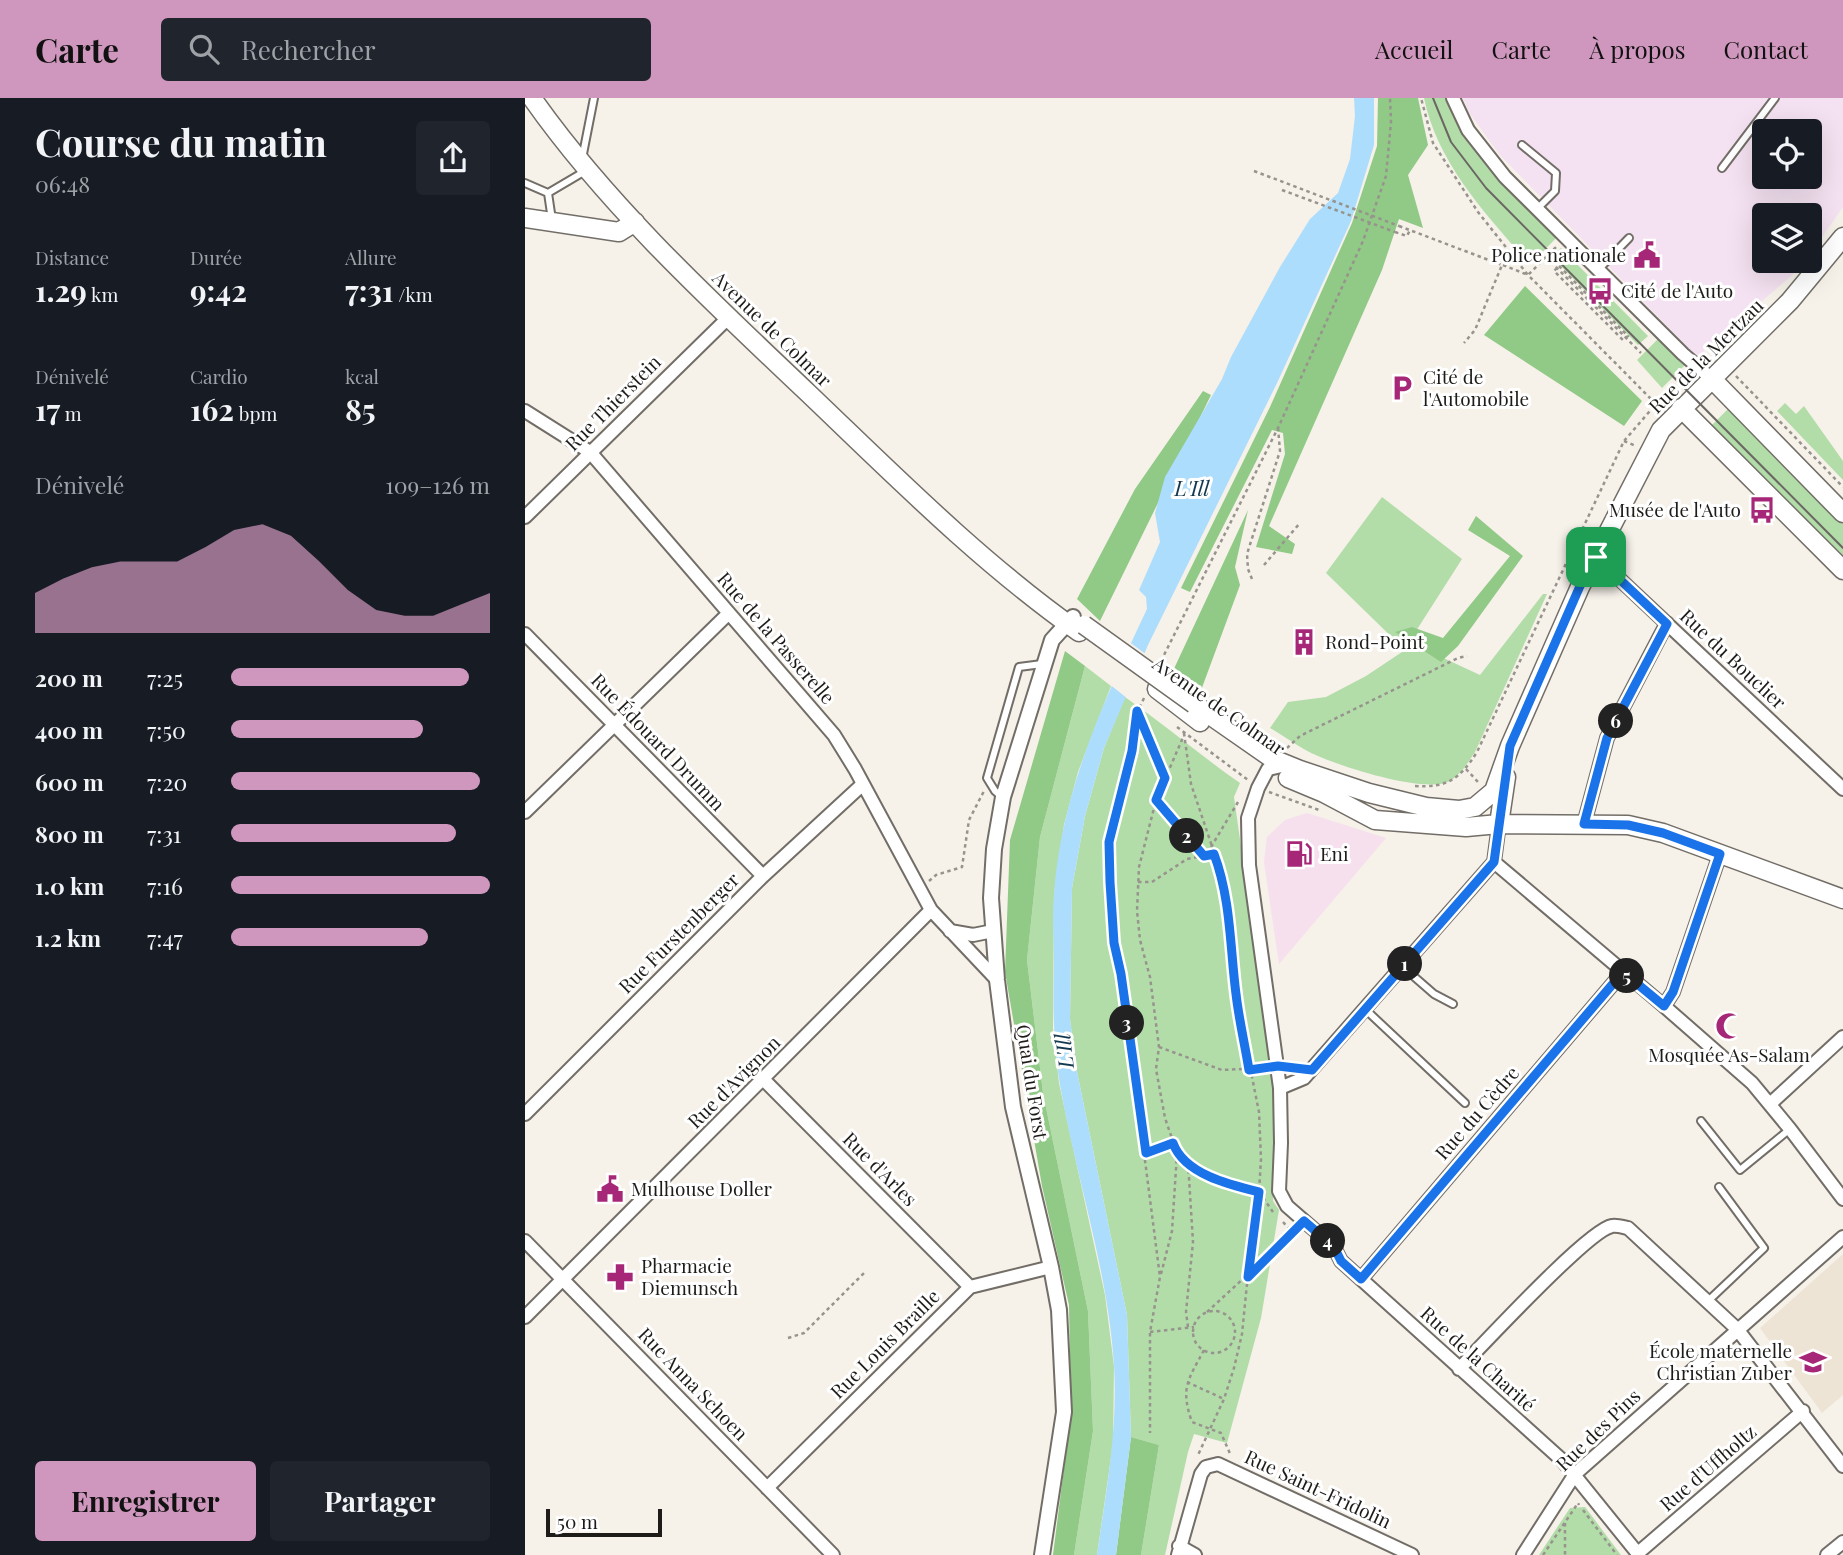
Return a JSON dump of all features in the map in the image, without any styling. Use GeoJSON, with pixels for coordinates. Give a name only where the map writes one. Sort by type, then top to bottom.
{"type":"FeatureCollection","features":[{"type":"Feature","properties":{"kind":"main road","name":"Avenue de Colmar"},"geometry":{"type":"LineString","coordinates":[[532,98],[635,222],[896,479],[1002,572],[1191,708],[1268,769],[1324,793],[1375,820],[1466,827],[1499,824],[1628,825],[1663,833],[1843,898]]}},
{"type":"Feature","properties":{"kind":"main road"},"geometry":{"type":"LineString","coordinates":[[525,218],[619,232],[635,222]]}},
{"type":"Feature","properties":{"kind":"main road","name":"Rue de la Mertzau"},"geometry":{"type":"LineString","coordinates":[[1494,791],[1510,746],[1580,586],[1661,430],[1790,301],[1843,237]]}},
{"type":"Feature","properties":{"kind":"main road"},"geometry":{"type":"LineString","coordinates":[[1719,372],[1843,513]]}},
{"type":"Feature","properties":{"kind":"main road"},"geometry":{"type":"LineString","coordinates":[[1681,408],[1843,570]]}},
{"type":"Feature","properties":{"kind":"main road","name":"Avenue de Colmar"},"geometry":{"type":"LineString","coordinates":[[1075,624],[1152,689],[1191,708],[1273,759],[1292,758],[1369,793],[1426,807],[1467,809]]}},
{"type":"Feature","properties":{"kind":"main road","name":"Rue de la Mertzau"},"geometry":{"type":"LineString","coordinates":[[1499,824],[1510,746]]}},
{"type":"Feature","properties":{"kind":"main road"},"geometry":{"type":"LineString","coordinates":[[1467,809],[1494,791]]}},
{"type":"Feature","properties":{"kind":"main road"},"geometry":{"type":"LineString","coordinates":[[1494,791],[1493,803],[1499,824]]}},
{"type":"Feature","properties":{"kind":"main road"},"geometry":{"type":"LineString","coordinates":[[1467,809],[1493,814],[1499,824]]}},
{"type":"Feature","properties":{"kind":"street"},"geometry":{"type":"LineString","coordinates":[[1453,98],[1468,130],[1505,177],[1695,366],[1719,372]]}},
{"type":"Feature","properties":{"kind":"street","name":"Rue Thierstein"},"geometry":{"type":"LineString","coordinates":[[525,517],[729,317]]}},
{"type":"Feature","properties":{"kind":"street","name":"Rue de la Passerelle"},"geometry":{"type":"LineString","coordinates":[[525,411],[590,452],[834,735],[931,910],[997,980]]}},
{"type":"Feature","properties":{"kind":"street","name":"Rue du Bouclier"},"geometry":{"type":"LineString","coordinates":[[1596,557],[1843,789]]}},
{"type":"Feature","properties":{"kind":"street"},"geometry":{"type":"LineString","coordinates":[[525,812],[729,612]]}},
{"type":"Feature","properties":{"kind":"street","name":"Quai du Forst"},"geometry":{"type":"LineString","coordinates":[[1042,1555],[1064,1412],[1059,1310],[1013,1107],[997,980],[991,898],[994,849],[1003,797],[1052,640],[1075,624]]}},
{"type":"Feature","properties":{"kind":"street"},"geometry":{"type":"LineString","coordinates":[[1584,824],[1607,738],[1667,624]]}},
{"type":"Feature","properties":{"kind":"street","name":"Rue Édouard Drumm"},"geometry":{"type":"LineString","coordinates":[[525,634],[763,876]]}},
{"type":"Feature","properties":{"kind":"street"},"geometry":{"type":"LineString","coordinates":[[1283,1200],[1279,1185],[1282,1143],[1278,1066],[1249,865],[1248,818],[1268,769],[1292,758]]}},
{"type":"Feature","properties":{"kind":"street","name":"Rue Furstenberger"},"geometry":{"type":"LineString","coordinates":[[525,1114],[763,876],[863,784]]}},
{"type":"Feature","properties":{"kind":"street","name":"Rue de la Mertzau"},"geometry":{"type":"LineString","coordinates":[[1494,862],[1499,824]]}},
{"type":"Feature","properties":{"kind":"street"},"geometry":{"type":"LineString","coordinates":[[1664,1006],[1673,992],[1720,854]]}},
{"type":"Feature","properties":{"kind":"street"},"geometry":{"type":"LineString","coordinates":[[1280,1088],[1304,1078],[1494,862],[1752,1083],[1843,1199]]}},
{"type":"Feature","properties":{"kind":"street","name":"Rue d'Avignon"},"geometry":{"type":"LineString","coordinates":[[525,1317],[931,910]]}},
{"type":"Feature","properties":{"kind":"street"},"geometry":{"type":"LineString","coordinates":[[950,931],[973,935],[993,931]]}},
{"type":"Feature","properties":{"kind":"street","name":"Rue du Cèdre"},"geometry":{"type":"LineString","coordinates":[[1361,1279],[1623,972]]}},
{"type":"Feature","properties":{"kind":"street"},"geometry":{"type":"LineString","coordinates":[[1770,1104],[1843,1037]]}},
{"type":"Feature","properties":{"kind":"street","name":"Rue d'Arles"},"geometry":{"type":"LineString","coordinates":[[763,1079],[970,1287]]}},
{"type":"Feature","properties":{"kind":"street","name":"Rue de la Charité"},"geometry":{"type":"LineString","coordinates":[[1283,1200],[1334,1247],[1341,1261],[1575,1474],[1639,1554]]}},
{"type":"Feature","properties":{"kind":"street"},"geometry":{"type":"LineString","coordinates":[[1459,1369],[1525,1301],[1595,1235],[1611,1226],[1628,1228],[1737,1329],[1843,1466]]}},
{"type":"Feature","properties":{"kind":"street","name":"Rue des Pins"},"geometry":{"type":"LineString","coordinates":[[1524,1555],[1575,1474],[1843,1237]]}},
{"type":"Feature","properties":{"kind":"street","name":"Rue Anna Schoen"},"geometry":{"type":"LineString","coordinates":[[525,1241],[833,1555]]}},
{"type":"Feature","properties":{"kind":"street"},"geometry":{"type":"LineString","coordinates":[[970,1287],[1051,1267]]}},
{"type":"Feature","properties":{"kind":"street","name":"Rue Louis Braille"},"geometry":{"type":"LineString","coordinates":[[767,1488],[970,1287]]}},
{"type":"Feature","properties":{"kind":"street","name":"Rue d'Uffholtz"},"geometry":{"type":"LineString","coordinates":[[1639,1554],[1803,1411]]}},
{"type":"Feature","properties":{"kind":"street"},"geometry":{"type":"LineString","coordinates":[[1195,1555],[1179,1550],[1201,1474],[1201,1465]]}},
{"type":"Feature","properties":{"kind":"street","name":"Rue Saint-Fridolin"},"geometry":{"type":"LineString","coordinates":[[1201,1465],[1225,1466],[1412,1555]]}},
{"type":"Feature","properties":{"kind":"street"},"geometry":{"type":"LineString","coordinates":[[1827,1555],[1843,1542]]}},
{"type":"Feature","properties":{"kind":"lane"},"geometry":{"type":"LineString","coordinates":[[548,193],[585,165],[594,98]]}},
{"type":"Feature","properties":{"kind":"lane"},"geometry":{"type":"LineString","coordinates":[[1722,168],[1775,98]]}},
{"type":"Feature","properties":{"kind":"lane"},"geometry":{"type":"LineString","coordinates":[[1522,145],[1556,173],[1555,191],[1538,208]]}},
{"type":"Feature","properties":{"kind":"lane"},"geometry":{"type":"LineString","coordinates":[[525,183],[548,193]]}},
{"type":"Feature","properties":{"kind":"lane"},"geometry":{"type":"LineString","coordinates":[[548,193],[552,222]]}},
{"type":"Feature","properties":{"kind":"lane"},"geometry":{"type":"LineString","coordinates":[[1598,270],[1629,237]]}},
{"type":"Feature","properties":{"kind":"lane"},"geometry":{"type":"LineString","coordinates":[[1003,797],[995,791],[987,778],[1019,667],[1044,664]]}},
{"type":"Feature","properties":{"kind":"lane"},"geometry":{"type":"LineString","coordinates":[[1403,967],[1434,994],[1453,1004]]}},
{"type":"Feature","properties":{"kind":"lane"},"geometry":{"type":"LineString","coordinates":[[1366,1010],[1465,1103]]}},
{"type":"Feature","properties":{"kind":"lane"},"geometry":{"type":"LineString","coordinates":[[1701,1121],[1740,1170],[1790,1129]]}},
{"type":"Feature","properties":{"kind":"lane"},"geometry":{"type":"LineString","coordinates":[[1707,1302],[1764,1248],[1719,1187]]}},
{"type":"Feature","properties":{"kind":"path"},"geometry":{"type":"LineString","coordinates":[[1158,668],[1278,428],[1363,241],[1385,176],[1391,122],[1390,98]]}},
{"type":"Feature","properties":{"kind":"path"},"geometry":{"type":"LineString","coordinates":[[1404,785],[1429,787],[1448,784],[1472,761],[1624,441],[1656,404],[1528,275],[1479,212],[1433,143],[1421,98]]}},
{"type":"Feature","properties":{"kind":"path"},"geometry":{"type":"LineString","coordinates":[[1254,171],[1528,275]]}},
{"type":"Feature","properties":{"kind":"path"},"geometry":{"type":"LineString","coordinates":[[1282,190],[1407,236],[1410,230]]}},
{"type":"Feature","properties":{"kind":"path"},"geometry":{"type":"LineString","coordinates":[[1528,275],[1566,237]]}},
{"type":"Feature","properties":{"kind":"path"},"geometry":{"type":"LineString","coordinates":[[1546,257],[1640,353]]}},
{"type":"Feature","properties":{"kind":"path"},"geometry":{"type":"LineString","coordinates":[[1464,343],[1475,330],[1502,265]]}},
{"type":"Feature","properties":{"kind":"path"},"geometry":{"type":"LineString","coordinates":[[1719,372],[1843,487]]}},
{"type":"Feature","properties":{"kind":"path"},"geometry":{"type":"LineString","coordinates":[[1252,579],[1247,554],[1280,451],[1278,428]]}},
{"type":"Feature","properties":{"kind":"path"},"geometry":{"type":"LineString","coordinates":[[1264,565],[1300,523]]}},
{"type":"Feature","properties":{"kind":"path"},"geometry":{"type":"LineString","coordinates":[[1292,758],[1287,748],[1300,736],[1458,657],[1467,656]]}},
{"type":"Feature","properties":{"kind":"path"},"geometry":{"type":"LineString","coordinates":[[1152,689],[1137,711],[1132,751],[1109,842],[1114,943],[1121,974],[1146,1153],[1160,1277]]}},
{"type":"Feature","properties":{"kind":"path"},"geometry":{"type":"LineString","coordinates":[[1137,711],[1165,778]]}},
{"type":"Feature","properties":{"kind":"path"},"geometry":{"type":"LineString","coordinates":[[1150,1433],[1150,1332],[1172,1231],[1177,1153],[1164,1118],[1156,1069],[1159,1047],[1152,990],[1140,940],[1138,882],[1139,867],[1156,800],[1184,733],[1191,784],[1225,895],[1236,997],[1259,1112],[1259,1192],[1242,1334],[1224,1399],[1210,1429],[1201,1465]]}},
{"type":"Feature","properties":{"kind":"path"},"geometry":{"type":"LineString","coordinates":[[918,890],[936,875],[962,867],[969,820],[982,799],[987,778]]}},
{"type":"Feature","properties":{"kind":"path"},"geometry":{"type":"LineString","coordinates":[[1211,847],[1243,792]]}},
{"type":"Feature","properties":{"kind":"path"},"geometry":{"type":"LineString","coordinates":[[1156,800],[1204,856]]}},
{"type":"Feature","properties":{"kind":"path"},"geometry":{"type":"LineString","coordinates":[[1138,882],[1152,882],[1187,859],[1214,854]]}},
{"type":"Feature","properties":{"kind":"path"},"geometry":{"type":"LineString","coordinates":[[1159,1047],[1222,1070],[1278,1066]]}},
{"type":"Feature","properties":{"kind":"path"},"geometry":{"type":"LineString","coordinates":[[1146,1153],[1173,1143]]}},
{"type":"Feature","properties":{"kind":"path"},"geometry":{"type":"LineString","coordinates":[[1177,1153],[1201,1172],[1236,1187],[1283,1200]]}},
{"type":"Feature","properties":{"kind":"path"},"geometry":{"type":"LineString","coordinates":[[1188,1162],[1193,1242],[1186,1312],[1188,1327]]}},
{"type":"Feature","properties":{"kind":"path"},"geometry":{"type":"LineString","coordinates":[[1207,1312],[1227,1315],[1235,1327],[1233,1340],[1224,1350],[1204,1350],[1195,1340],[1194,1327],[1201,1315],[1248,1277],[1304,1221]]}},
{"type":"Feature","properties":{"kind":"path"},"geometry":{"type":"LineString","coordinates":[[788,1339],[804,1333],[864,1273]]}},
{"type":"Feature","properties":{"kind":"path"},"geometry":{"type":"LineString","coordinates":[[1150,1332],[1194,1327]]}},
{"type":"Feature","properties":{"kind":"path"},"geometry":{"type":"LineString","coordinates":[[1235,1334],[1242,1334]]}},
{"type":"Feature","properties":{"kind":"path"},"geometry":{"type":"LineString","coordinates":[[1204,1350],[1187,1382],[1187,1407],[1192,1422],[1221,1433],[1232,1458]]}},
{"type":"Feature","properties":{"kind":"path"},"geometry":{"type":"LineString","coordinates":[[1187,1382],[1224,1399]]}},
{"type":"Feature","properties":{"kind":"path"},"geometry":{"type":"LineString","coordinates":[[1543,1555],[1577,1503],[1617,1555]]}},
{"type":"Feature","properties":{"kind":"path"},"geometry":{"type":"LineString","coordinates":[[1565,1523],[1565,1555]]}},
{"type":"Feature","properties":{"kind":"shaded area"},"geometry":{"type":"Polygon","coordinates":[[[1463,98],[1843,98],[1843,207],[1822,237],[1822,203],[1752,203],[1752,273],[1795,273],[1697,357],[1499,154],[1468,111],[1463,98]]]}},
{"type":"Feature","properties":{"kind":"shaded area"},"geometry":{"type":"Polygon","coordinates":[[[1307,813],[1386,838],[1279,964],[1264,862],[1267,837],[1285,820],[1307,813]]]}},
{"type":"Feature","properties":{"kind":"shaded area","name":"École maternelle Christian Zuber"},"geometry":{"type":"Polygon","coordinates":[[[1843,1254],[1843,1395],[1822,1413],[1760,1328],[1843,1254]]]}},
{"type":"Feature","properties":{"kind":"green space"},"geometry":{"type":"Polygon","coordinates":[[[1378,98],[1418,98],[1428,145],[1408,175],[1423,228],[1399,219],[1382,270],[1269,526],[1295,544],[1292,554],[1256,547],[1285,454],[1283,433],[1272,430],[1190,592],[1181,588],[1270,407],[1352,223],[1377,146],[1378,98]]]}},
{"type":"Feature","properties":{"kind":"green space"},"geometry":{"type":"Polygon","coordinates":[[[1424,98],[1448,98],[1559,235],[1530,265],[1481,208],[1452,167],[1440,145],[1424,98]]]}},
{"type":"Feature","properties":{"kind":"green space"},"geometry":{"type":"Polygon","coordinates":[[[1561,248],[1648,336],[1638,345],[1552,257],[1561,248]]]}},
{"type":"Feature","properties":{"kind":"green space"},"geometry":{"type":"Polygon","coordinates":[[[1525,286],[1642,401],[1624,426],[1484,335],[1525,286]]]}},
{"type":"Feature","properties":{"kind":"green space"},"geometry":{"type":"Polygon","coordinates":[[[1660,337],[1686,364],[1662,388],[1637,360],[1660,337]]]}},
{"type":"Feature","properties":{"kind":"green space"},"geometry":{"type":"Polygon","coordinates":[[[1203,391],[1211,395],[1100,621],[1077,599],[1135,489],[1203,391]]]}},
{"type":"Feature","properties":{"kind":"green space"},"geometry":{"type":"Polygon","coordinates":[[[1785,403],[1796,414],[1804,406],[1843,461],[1843,480],[1777,411],[1785,403]]]}},
{"type":"Feature","properties":{"kind":"green space"},"geometry":{"type":"Polygon","coordinates":[[[1729,408],[1843,524],[1843,560],[1711,426],[1729,408]]]}},
{"type":"Feature","properties":{"kind":"green space"},"geometry":{"type":"Polygon","coordinates":[[[1382,497],[1462,559],[1409,642],[1480,675],[1543,594],[1547,594],[1475,752],[1458,775],[1450,781],[1438,784],[1404,782],[1346,766],[1312,753],[1270,728],[1288,702],[1326,697],[1366,676],[1405,650],[1326,573],[1382,497]]]}},
{"type":"Feature","properties":{"kind":"green space"},"geometry":{"type":"Polygon","coordinates":[[[1248,510],[1235,567],[1240,585],[1200,693],[1172,673],[1248,510]]]}},
{"type":"Feature","properties":{"kind":"green space"},"geometry":{"type":"Polygon","coordinates":[[[1476,516],[1523,556],[1458,646],[1441,662],[1395,632],[1412,627],[1443,638],[1510,556],[1468,530],[1476,516]]]}},
{"type":"Feature","properties":{"kind":"green space"},"geometry":{"type":"Polygon","coordinates":[[[1065,651],[1085,666],[1040,837],[1027,960],[1043,1093],[1088,1311],[1093,1431],[1074,1555],[1053,1555],[1071,1413],[1069,1305],[1042,1186],[1005,972],[1010,840],[1065,651]]]}},
{"type":"Feature","properties":{"kind":"green space"},"geometry":{"type":"Polygon","coordinates":[[[1085,666],[1111,686],[1078,772],[1064,825],[1054,894],[1053,1028],[1059,1083],[1105,1295],[1114,1366],[1113,1444],[1097,1555],[1074,1555],[1093,1431],[1088,1311],[1043,1093],[1027,960],[1040,837],[1085,666]]]}},
{"type":"Feature","properties":{"kind":"green space"},"geometry":{"type":"Polygon","coordinates":[[[1125,697],[1240,783],[1234,797],[1274,1080],[1273,1201],[1279,1210],[1261,1318],[1227,1443],[1194,1434],[1165,1555],[1141,1555],[1159,1445],[1131,1437],[1127,1315],[1076,1067],[1070,1019],[1072,888],[1085,816],[1104,748],[1125,697]]]}},
{"type":"Feature","properties":{"kind":"green space"},"geometry":{"type":"Polygon","coordinates":[[[1131,1437],[1159,1445],[1141,1555],[1116,1555],[1131,1437]]]}},
{"type":"Feature","properties":{"kind":"green space"},"geometry":{"type":"Polygon","coordinates":[[[1585,1507],[1621,1555],[1539,1555],[1570,1508],[1585,1507]]]}},
{"type":"Feature","properties":{"kind":"water","name":"L'Ill"},"geometry":{"type":"Polygon","coordinates":[[[1354,98],[1374,98],[1374,145],[1351,221],[1278,381],[1148,645],[1104,748],[1085,816],[1072,888],[1070,1019],[1076,1067],[1127,1315],[1131,1437],[1116,1555],[1097,1555],[1113,1437],[1114,1365],[1105,1294],[1067,1120],[1056,1055],[1053,911],[1058,856],[1065,820],[1087,748],[1147,609],[1146,597],[1139,590],[1160,542],[1155,513],[1165,477],[1222,379],[1231,357],[1280,267],[1310,219],[1338,193],[1350,159],[1355,116],[1354,98]]]}},
{"type":"Feature","properties":{"kind":"pier"},"geometry":{"type":"Polygon","coordinates":[[[1128,641],[1147,655],[1128,699],[1108,683],[1128,641]]]}},
{"type":"Feature","properties":{"kind":"tram line"},"geometry":{"type":"LineString","coordinates":[[1433,98],[1451,142],[1486,188],[1843,548]]}},
{"type":"Feature","properties":{"kind":"place","name":"Police nationale"},"geometry":{"type":"Point","coordinates":[1647,255]}},
{"type":"Feature","properties":{"kind":"place","name":"Cité de l'Auto"},"geometry":{"type":"Point","coordinates":[1600,291]}},
{"type":"Feature","properties":{"kind":"place","name":"Cité de l'Automobile"},"geometry":{"type":"Point","coordinates":[1402,388]}},
{"type":"Feature","properties":{"kind":"place","name":"Musée de l'Auto"},"geometry":{"type":"Point","coordinates":[1762,510]}},
{"type":"Feature","properties":{"kind":"place","name":"Rond-Point"},"geometry":{"type":"Point","coordinates":[1304,642]}},
{"type":"Feature","properties":{"kind":"place","name":"Eni"},"geometry":{"type":"Point","coordinates":[1299,854]}},
{"type":"Feature","properties":{"kind":"place","name":"Mosquée As-Salam"},"geometry":{"type":"Point","coordinates":[1729,1026]}},
{"type":"Feature","properties":{"kind":"place","name":"Mulhouse Doller"},"geometry":{"type":"Point","coordinates":[610,1189]}},
{"type":"Feature","properties":{"kind":"place","name":"Pharmacie Diemunsch"},"geometry":{"type":"Point","coordinates":[620,1277]}},
{"type":"Feature","properties":{"kind":"place","name":"École maternelle Christian Zuber"},"geometry":{"type":"Point","coordinates":[1813,1362]}},
{"type":"Feature","properties":{"kind":"route"},"geometry":{"type":"LineString","coordinates":[[1596,557],[1667,624],[1607,738],[1584,824],[1628,825],[1663,833],[1720,854],[1673,992],[1664,1006],[1623,972],[1361,1279],[1341,1261],[1334,1247],[1304,1221],[1248,1277],[1259,1192],[1236,1187],[1201,1172],[1177,1153],[1173,1143],[1146,1153],[1132,1069],[1121,974],[1114,943],[1109,842],[1132,751],[1137,711],[1165,778],[1156,800],[1204,856],[1214,854],[1218,864],[1225,895],[1236,997],[1249,1070],[1278,1066],[1312,1070],[1494,862],[1510,746],[1580,586],[1596,557]]}}]}
